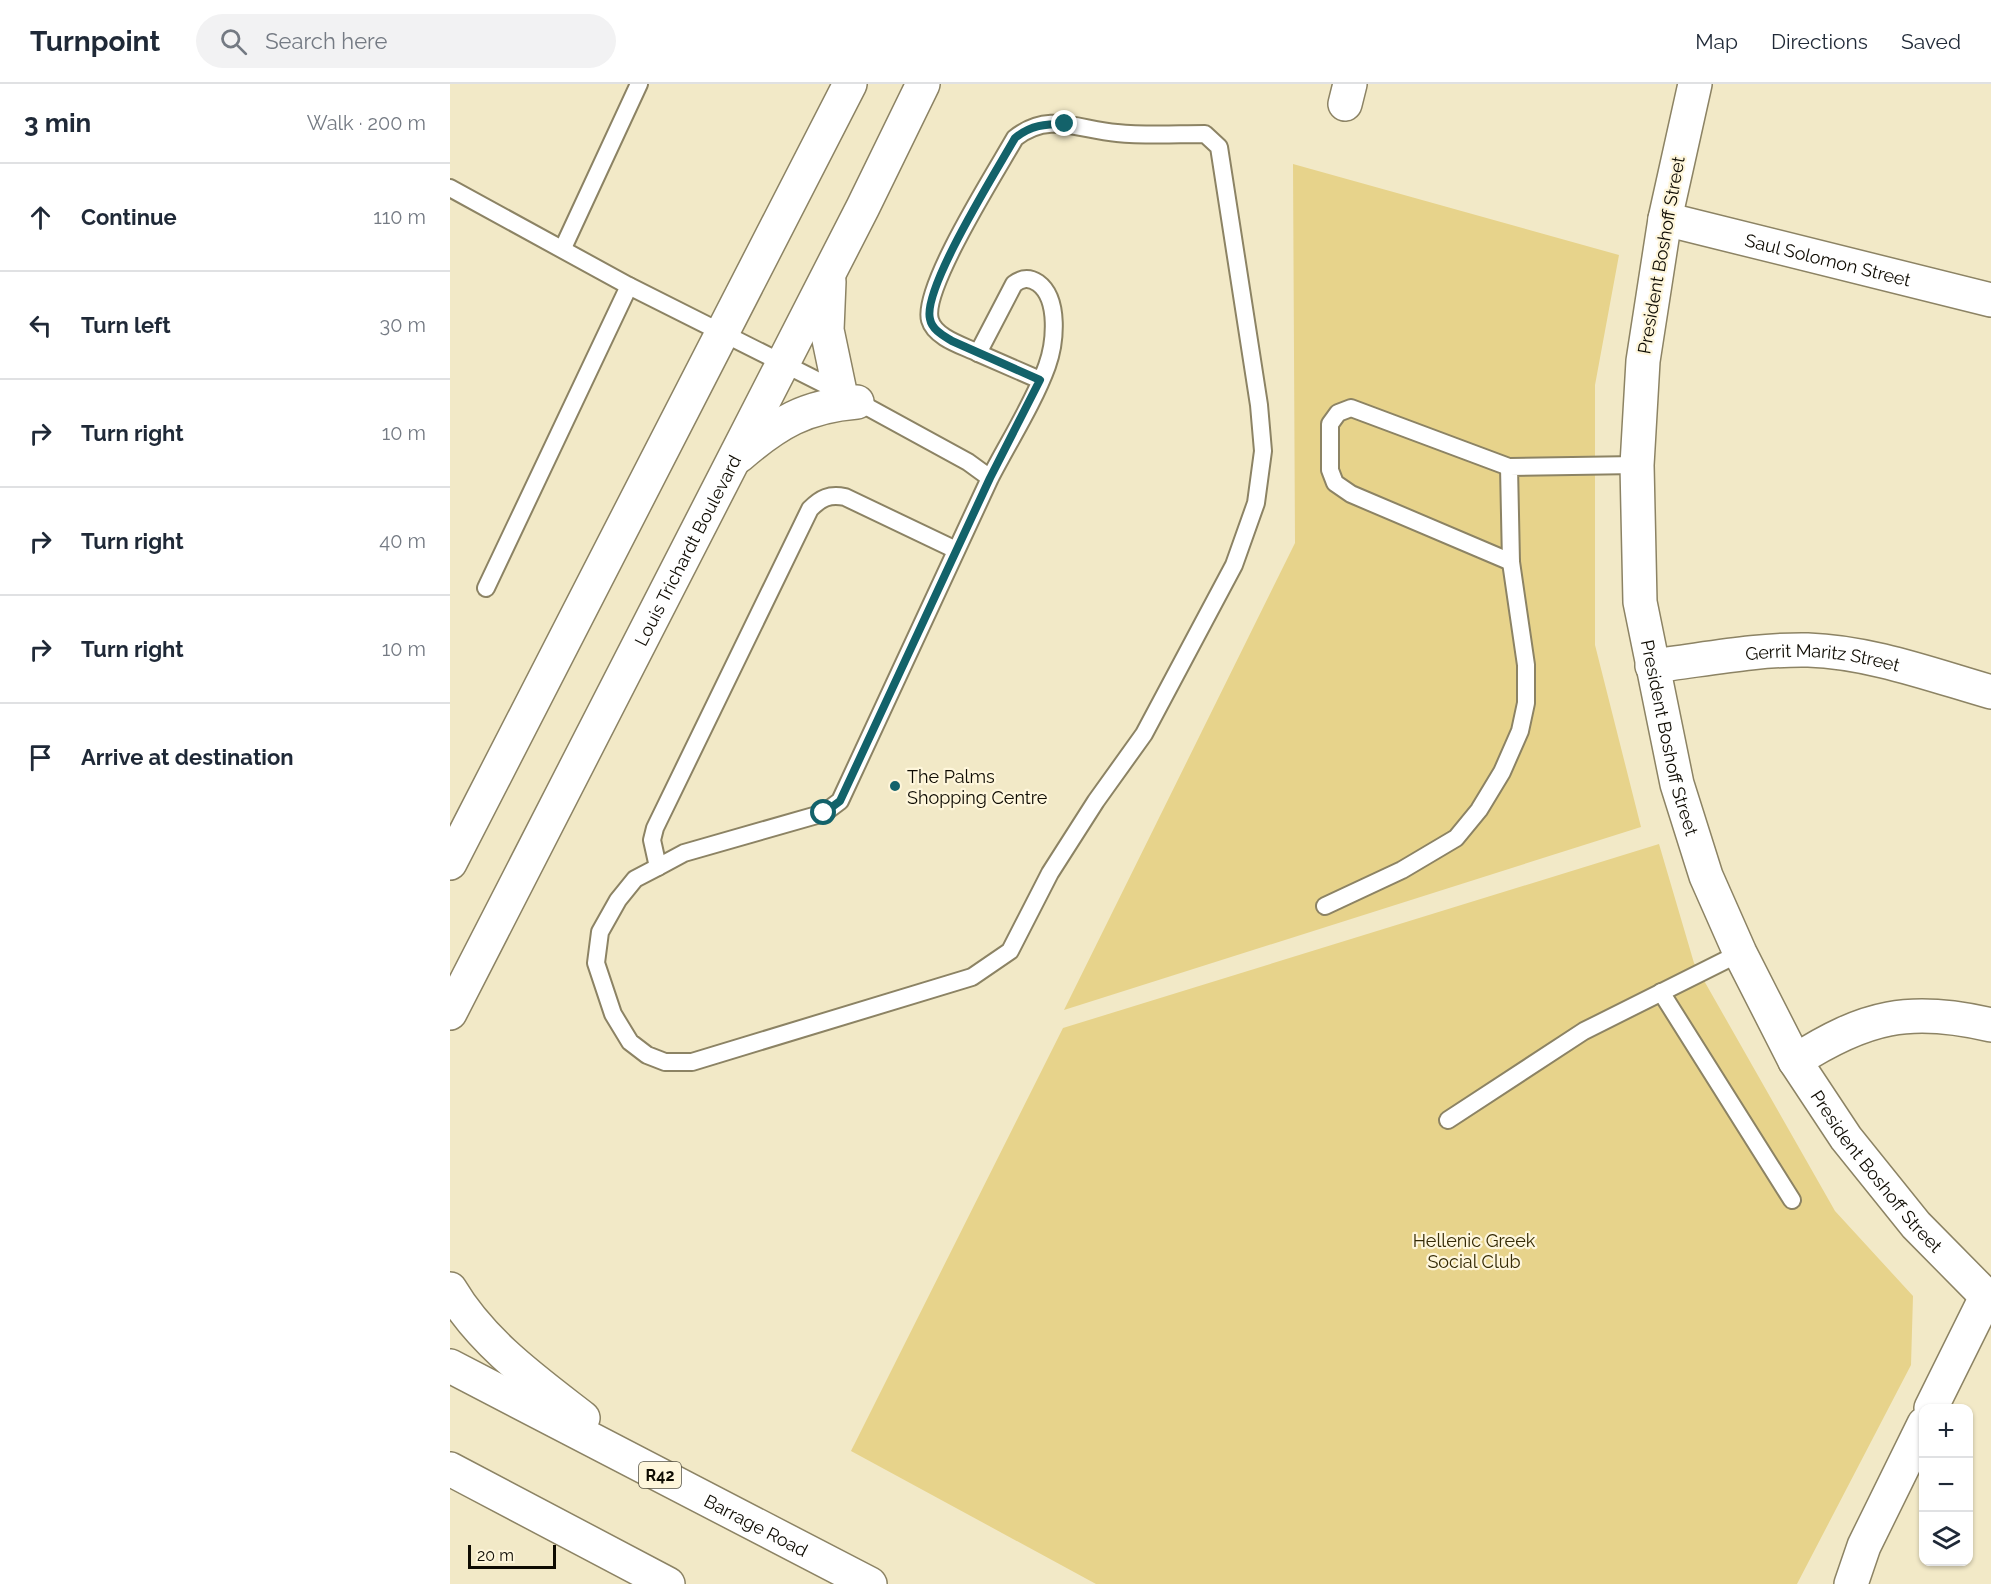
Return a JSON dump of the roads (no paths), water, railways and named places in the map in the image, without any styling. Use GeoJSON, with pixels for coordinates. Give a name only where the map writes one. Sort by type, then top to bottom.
{"type":"FeatureCollection","features":[{"type":"Feature","properties":{"kind":"street"},"geometry":{"type":"LineString","coordinates":[[450,863],[850,84]]}},
{"type":"Feature","properties":{"kind":"street","name":"Louis Trichardt Boulevard"},"geometry":{"type":"LineString","coordinates":[[450,1013],[923,84]]}},
{"type":"Feature","properties":{"kind":"street","name":"President Boshoff Street"},"geometry":{"type":"LineString","coordinates":[[1695,84],[1665,219],[1643,361],[1637,465],[1640,602],[1677,784],[1706,876],[1740,953],[1795,1061],[1846,1138],[1916,1225],[1989,1299]]}},
{"type":"Feature","properties":{"kind":"street","name":"Saul Solomon Street"},"geometry":{"type":"LineString","coordinates":[[1665,219],[1991,300]]}},
{"type":"Feature","properties":{"kind":"street"},"geometry":{"type":"LineString","coordinates":[[731,463],[763,436],[788,419],[849,397],[827,330],[830,270]]}},
{"type":"Feature","properties":{"kind":"street","name":"Gerrit Maritz Street"},"geometry":{"type":"LineString","coordinates":[[1652,666],[1807,650],[1846,654],[1890,663],[1991,692]]}},
{"type":"Feature","properties":{"kind":"street"},"geometry":{"type":"LineString","coordinates":[[1795,1061],[1825,1042],[1856,1028],[1904,1015],[1935,1014],[1991,1025]]}},
{"type":"Feature","properties":{"kind":"street"},"geometry":{"type":"LineString","coordinates":[[450,1289],[460,1306],[493,1344],[535,1381],[654,1472]]}},
{"type":"Feature","properties":{"kind":"street"},"geometry":{"type":"LineString","coordinates":[[1933,1404],[1989,1299]]}},
{"type":"Feature","properties":{"kind":"street","name":"Barrage Road"},"geometry":{"type":"LineString","coordinates":[[450,1366],[870,1584]]}},
{"type":"Feature","properties":{"kind":"street"},"geometry":{"type":"LineString","coordinates":[[1851,1584],[1864,1546],[1919,1432]]}},
{"type":"Feature","properties":{"kind":"street"},"geometry":{"type":"LineString","coordinates":[[450,1469],[668,1584]]}},
{"type":"Feature","properties":{"kind":"street"},"geometry":{"type":"LineString","coordinates":[[450,1486],[526,1508]]}},
{"type":"Feature","properties":{"kind":"lane"},"geometry":{"type":"LineString","coordinates":[[563,248],[639,84]]}},
{"type":"Feature","properties":{"kind":"lane"},"geometry":{"type":"LineString","coordinates":[[978,352],[1014,284],[1021,279],[1032,279],[1044,288],[1052,310],[1054,335],[1047,366],[1040,380],[990,478],[840,801],[824,813],[684,853],[635,879],[618,900],[600,932],[596,963],[613,1014],[630,1042],[647,1055],[665,1062],[692,1062],[972,977],[1010,951],[1050,873],[1160,707],[1234,565],[1256,503],[1263,451],[1259,405],[1219,147],[1213,139],[1205,134],[1116,133],[1054,124],[1028,128],[1015,138],[948,257],[930,305],[932,325],[952,341],[1040,380]]}},
{"type":"Feature","properties":{"kind":"lane"},"geometry":{"type":"LineString","coordinates":[[450,188],[629,286],[849,397],[968,462],[990,478]]}},
{"type":"Feature","properties":{"kind":"lane"},"geometry":{"type":"LineString","coordinates":[[486,588],[629,286]]}},
{"type":"Feature","properties":{"kind":"lane"},"geometry":{"type":"LineString","coordinates":[[1511,562],[1351,494],[1335,483],[1330,470],[1330,424],[1338,413],[1351,408],[1509,467],[1637,465]]}},
{"type":"Feature","properties":{"kind":"lane"},"geometry":{"type":"LineString","coordinates":[[1325,906],[1402,870],[1456,838],[1479,810],[1502,772],[1520,731],[1526,704],[1526,665],[1511,562],[1509,467]]}},
{"type":"Feature","properties":{"kind":"lane"},"geometry":{"type":"LineString","coordinates":[[658,867],[652,840],[655,828],[810,509],[820,499],[832,495],[845,497],[956,550]]}},
{"type":"Feature","properties":{"kind":"lane"},"geometry":{"type":"LineString","coordinates":[[1448,1120],[1584,1031],[1740,953]]}},
{"type":"Feature","properties":{"kind":"lane"},"geometry":{"type":"LineString","coordinates":[[1661,992],[1792,1200]]}},
{"type":"Feature","properties":{"kind":"place","name":"The Palms Shopping Centre"},"geometry":{"type":"Point","coordinates":[895,786]}},
{"type":"Feature","properties":{"kind":"park label","name":"Hellenic Greek Social Club"},"geometry":{"type":"Point","coordinates":[1474,1250]}}]}
